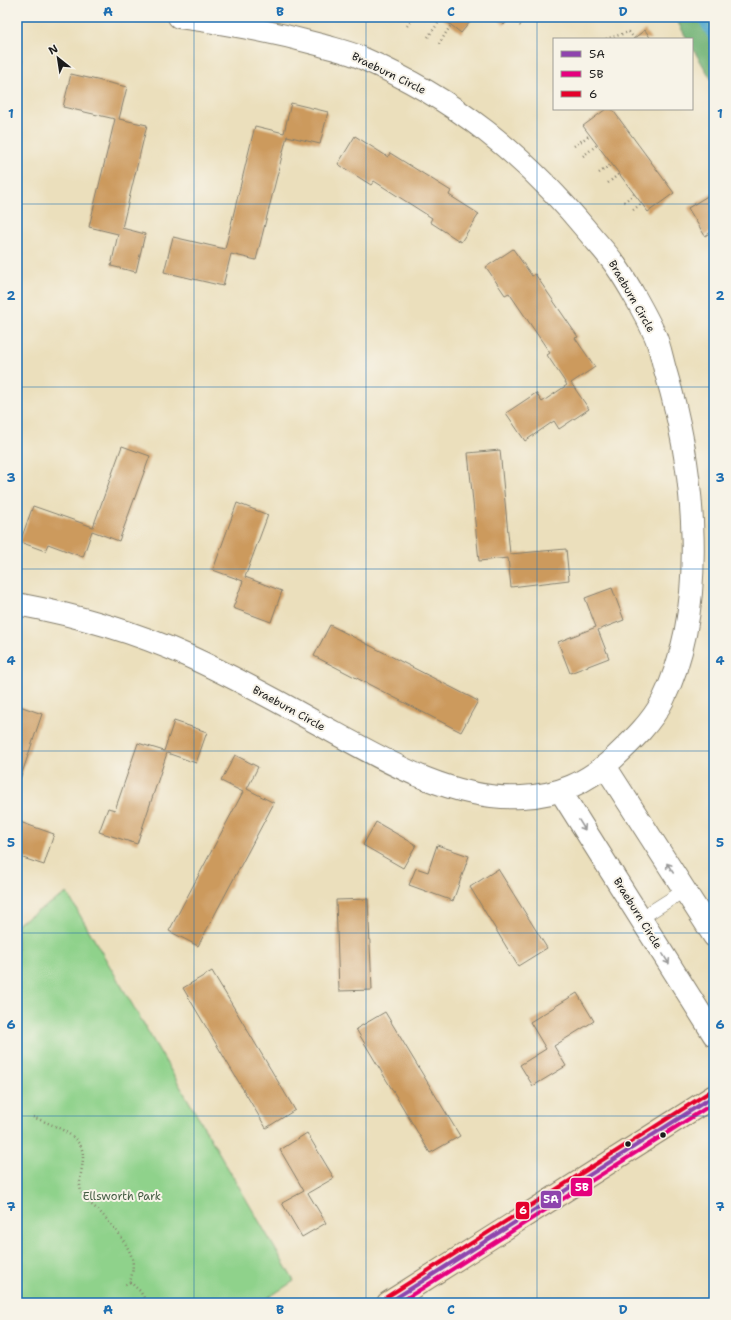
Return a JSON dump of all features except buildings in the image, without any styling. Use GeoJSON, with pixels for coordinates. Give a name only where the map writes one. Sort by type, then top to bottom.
{"type":"FeatureCollection","features":[{"type":"Feature","properties":{"kind":"main road"},"geometry":{"type":"LineString","coordinates":[[388,1303],[714,1096]]}},
{"type":"Feature","properties":{"kind":"street","name":"Braeburn Circle"},"geometry":{"type":"LineString","coordinates":[[17,604],[60,612],[119,628],[190,657],[261,692],[398,767],[438,783],[478,794],[520,798],[561,792],[584,780],[605,766],[634,740],[662,703],[681,655],[688,611],[693,560],[687,466],[673,397],[655,335],[618,267],[573,213],[526,164],[487,131],[452,105],[408,81],[352,54],[282,34],[179,17]]}},
{"type":"Feature","properties":{"kind":"street"},"geometry":{"type":"LineString","coordinates":[[605,766],[714,936]]}},
{"type":"Feature","properties":{"kind":"street","name":"Braeburn Circle"},"geometry":{"type":"LineString","coordinates":[[561,792],[714,1035]]}},
{"type":"Feature","properties":{"kind":"lane"},"geometry":{"type":"LineString","coordinates":[[641,918],[685,890]]}},
{"type":"Feature","properties":{"kind":"path"},"geometry":{"type":"LineString","coordinates":[[407,26],[414,17]]}},
{"type":"Feature","properties":{"kind":"path"},"geometry":{"type":"LineString","coordinates":[[511,17],[522,27]]}},
{"type":"Feature","properties":{"kind":"path"},"geometry":{"type":"LineString","coordinates":[[428,37],[442,18]]}},
{"type":"Feature","properties":{"kind":"path"},"geometry":{"type":"LineString","coordinates":[[438,44],[452,25]]}},
{"type":"Feature","properties":{"kind":"path"},"geometry":{"type":"LineString","coordinates":[[609,38],[629,32],[634,38]]}},
{"type":"Feature","properties":{"kind":"path"},"geometry":{"type":"LineString","coordinates":[[574,146],[590,135]]}},
{"type":"Feature","properties":{"kind":"path"},"geometry":{"type":"LineString","coordinates":[[584,156],[597,145]]}},
{"type":"Feature","properties":{"kind":"path"},"geometry":{"type":"LineString","coordinates":[[599,173],[612,164]]}},
{"type":"Feature","properties":{"kind":"path"},"geometry":{"type":"LineString","coordinates":[[608,183],[619,174]]}},
{"type":"Feature","properties":{"kind":"path"},"geometry":{"type":"LineString","coordinates":[[624,202],[634,194]]}},
{"type":"Feature","properties":{"kind":"path"},"geometry":{"type":"LineString","coordinates":[[633,210],[641,204]]}},
{"type":"Feature","properties":{"kind":"path"},"geometry":{"type":"LineString","coordinates":[[33,1117],[67,1134],[80,1145],[82,1152],[80,1176],[83,1196],[101,1212],[124,1242],[132,1258],[133,1271],[130,1282],[124,1285]]}},
{"type":"Feature","properties":{"kind":"path"},"geometry":{"type":"LineString","coordinates":[[130,1282],[140,1291],[147,1303]]}},
{"type":"Feature","properties":{"kind":"green space"},"geometry":{"type":"Polygon","coordinates":[[[675,17],[714,17],[714,84],[693,49],[693,38],[686,38],[675,17]]]}},
{"type":"Feature","properties":{"kind":"green space","name":"Ellsworth Park"},"geometry":{"type":"Polygon","coordinates":[[[67,893],[294,1281],[260,1303],[17,1303],[17,924],[67,893]]]}},
{"type":"Feature","properties":{"kind":"waterway"},"geometry":{"type":"LineString","coordinates":[[700,17],[714,41]]}},
{"type":"Feature","properties":{"kind":"transit line","name":"6"},"geometry":{"type":"LineString","coordinates":[[385,1298],[711,1091]]}},
{"type":"Feature","properties":{"kind":"transit line","name":"5A"},"geometry":{"type":"LineString","coordinates":[[388,1303],[714,1096]]}},
{"type":"Feature","properties":{"kind":"transit line","name":"5B"},"geometry":{"type":"LineString","coordinates":[[399,1303],[714,1103]]}}]}
